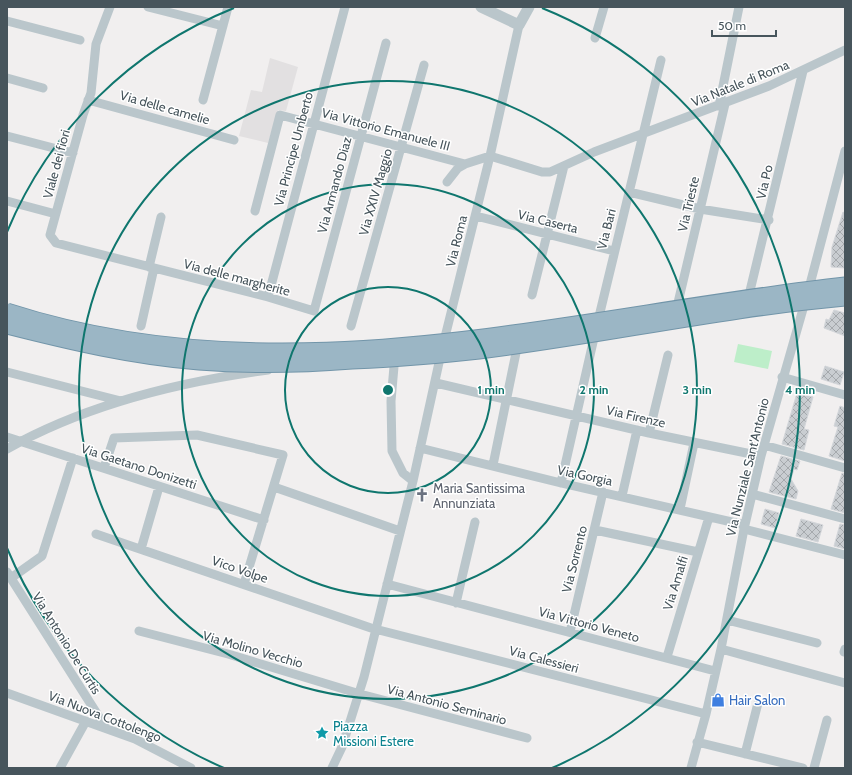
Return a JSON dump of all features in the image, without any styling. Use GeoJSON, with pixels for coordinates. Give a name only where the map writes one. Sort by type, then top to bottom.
{"type":"FeatureCollection","features":[{"type":"Feature","properties":{"kind":"highway"},"geometry":{"type":"LineString","coordinates":[[7,311],[32,319],[121,339],[182,347],[299,352],[434,343],[510,334],[766,294],[845,285]]}},
{"type":"Feature","properties":{"kind":"highway"},"geometry":{"type":"LineString","coordinates":[[7,326],[74,343],[141,355],[199,362],[316,364],[477,351],[680,319],[845,298]]}},
{"type":"Feature","properties":{"kind":"street","name":"Viale dei fiori"},"geometry":{"type":"LineString","coordinates":[[50,235],[91,93],[96,44],[110,7]]}},
{"type":"Feature","properties":{"kind":"street"},"geometry":{"type":"LineString","coordinates":[[148,7],[223,26]]}},
{"type":"Feature","properties":{"kind":"street"},"geometry":{"type":"LineString","coordinates":[[203,100],[228,7]]}},
{"type":"Feature","properties":{"kind":"street","name":"Via Principe Umberto"},"geometry":{"type":"LineString","coordinates":[[268,297],[345,7]]}},
{"type":"Feature","properties":{"kind":"street"},"geometry":{"type":"LineString","coordinates":[[481,7],[519,25],[529,7]]}},
{"type":"Feature","properties":{"kind":"street"},"geometry":{"type":"LineString","coordinates":[[595,38],[604,7]]}},
{"type":"Feature","properties":{"kind":"street","name":"Via Trieste"},"geometry":{"type":"LineString","coordinates":[[676,311],[722,105],[738,7]]}},
{"type":"Feature","properties":{"kind":"street"},"geometry":{"type":"LineString","coordinates":[[7,21],[80,40]]}},
{"type":"Feature","properties":{"kind":"street","name":"Via Roma"},"geometry":{"type":"LineString","coordinates":[[332,768],[342,747],[360,694],[413,481],[436,383],[442,349],[476,216],[519,25]]}},
{"type":"Feature","properties":{"kind":"street","name":"Via Armando Diaz"},"geometry":{"type":"LineString","coordinates":[[314,311],[386,43]]}},
{"type":"Feature","properties":{"kind":"street","name":"Via Natale di Roma"},"geometry":{"type":"LineString","coordinates":[[490,156],[542,172],[550,172],[594,152],[722,105],[803,71],[845,50]]}},
{"type":"Feature","properties":{"kind":"street"},"geometry":{"type":"LineString","coordinates":[[642,134],[662,60]]}},
{"type":"Feature","properties":{"kind":"street","name":"Via XXIV Maggio"},"geometry":{"type":"LineString","coordinates":[[351,326],[424,64]]}},
{"type":"Feature","properties":{"kind":"street","name":"Via Po"},"geometry":{"type":"LineString","coordinates":[[748,299],[803,71]]}},
{"type":"Feature","properties":{"kind":"street"},"geometry":{"type":"LineString","coordinates":[[7,78],[43,88]]}},
{"type":"Feature","properties":{"kind":"street","name":"Via delle camelie"},"geometry":{"type":"LineString","coordinates":[[88,100],[234,140]]}},
{"type":"Feature","properties":{"kind":"street","name":"Via Vittorio Emanuele III"},"geometry":{"type":"LineString","coordinates":[[255,211],[280,115],[465,164]]}},
{"type":"Feature","properties":{"kind":"street","name":"Via Bari"},"geometry":{"type":"LineString","coordinates":[[561,483],[642,134]]}},
{"type":"Feature","properties":{"kind":"street"},"geometry":{"type":"LineString","coordinates":[[7,136],[73,153]]}},
{"type":"Feature","properties":{"kind":"street","name":"Via Nunziale Sant'Antonio"},"geometry":{"type":"LineString","coordinates":[[691,768],[706,714],[721,649],[744,527],[761,456],[782,377],[809,288],[845,153]]}},
{"type":"Feature","properties":{"kind":"street","name":"Via Vittorio Emanuele III"},"geometry":{"type":"LineString","coordinates":[[447,182],[458,168],[465,164],[490,156]]}},
{"type":"Feature","properties":{"kind":"street"},"geometry":{"type":"LineString","coordinates":[[532,295],[564,166]]}},
{"type":"Feature","properties":{"kind":"street"},"geometry":{"type":"LineString","coordinates":[[629,192],[700,209],[768,220]]}},
{"type":"Feature","properties":{"kind":"street"},"geometry":{"type":"LineString","coordinates":[[7,201],[52,213]]}},
{"type":"Feature","properties":{"kind":"street","name":"Via Caserta"},"geometry":{"type":"LineString","coordinates":[[476,216],[614,252]]}},
{"type":"Feature","properties":{"kind":"street"},"geometry":{"type":"LineString","coordinates":[[141,326],[161,217]]}},
{"type":"Feature","properties":{"kind":"street","name":"Via delle margherite"},"geometry":{"type":"LineString","coordinates":[[50,235],[56,243],[268,297],[314,311]]}},
{"type":"Feature","properties":{"kind":"street"},"geometry":{"type":"LineString","coordinates":[[7,449],[51,426],[141,394],[193,382],[253,372],[596,329],[676,311],[809,288],[845,285]]}},
{"type":"Feature","properties":{"kind":"street"},"geometry":{"type":"LineString","coordinates":[[493,465],[519,339]]}},
{"type":"Feature","properties":{"kind":"street"},"geometry":{"type":"LineString","coordinates":[[395,355],[391,402],[392,451],[403,474],[413,481]]}},
{"type":"Feature","properties":{"kind":"street"},"geometry":{"type":"LineString","coordinates":[[649,433],[668,355]]}},
{"type":"Feature","properties":{"kind":"street"},"geometry":{"type":"LineString","coordinates":[[7,372],[121,401]]}},
{"type":"Feature","properties":{"kind":"street"},"geometry":{"type":"LineString","coordinates":[[782,377],[845,395]]}},
{"type":"Feature","properties":{"kind":"street","name":"Via Firenze"},"geometry":{"type":"LineString","coordinates":[[436,383],[649,433],[761,456]]}},
{"type":"Feature","properties":{"kind":"street"},"geometry":{"type":"LineString","coordinates":[[622,496],[637,430]]}},
{"type":"Feature","properties":{"kind":"street"},"geometry":{"type":"LineString","coordinates":[[104,468],[114,438],[197,435],[284,455],[244,584]]}},
{"type":"Feature","properties":{"kind":"street","name":"Via Gaetano Donizetti"},"geometry":{"type":"LineString","coordinates":[[7,437],[264,520]]}},
{"type":"Feature","properties":{"kind":"street"},"geometry":{"type":"LineString","coordinates":[[680,509],[694,443]]}},
{"type":"Feature","properties":{"kind":"street"},"geometry":{"type":"LineString","coordinates":[[764,445],[845,468]]}},
{"type":"Feature","properties":{"kind":"street","name":"Via Gorgia"},"geometry":{"type":"LineString","coordinates":[[420,448],[561,483],[680,509],[845,555]]}},
{"type":"Feature","properties":{"kind":"street"},"geometry":{"type":"LineString","coordinates":[[9,575],[42,556],[73,458]]}},
{"type":"Feature","properties":{"kind":"street"},"geometry":{"type":"LineString","coordinates":[[142,549],[159,487]]}},
{"type":"Feature","properties":{"kind":"street"},"geometry":{"type":"LineString","coordinates":[[274,487],[400,531]]}},
{"type":"Feature","properties":{"kind":"street","name":"Via Sorrento"},"geometry":{"type":"LineString","coordinates":[[570,632],[603,492]]}},
{"type":"Feature","properties":{"kind":"street"},"geometry":{"type":"LineString","coordinates":[[752,494],[845,519]]}},
{"type":"Feature","properties":{"kind":"street","name":"Via Amalfi"},"geometry":{"type":"LineString","coordinates":[[667,657],[709,517]]}},
{"type":"Feature","properties":{"kind":"street"},"geometry":{"type":"LineString","coordinates":[[456,603],[475,522]]}},
{"type":"Feature","properties":{"kind":"street"},"geometry":{"type":"LineString","coordinates":[[595,530],[698,552]]}},
{"type":"Feature","properties":{"kind":"street","name":"Vico Volpe"},"geometry":{"type":"LineString","coordinates":[[96,534],[313,609],[376,628]]}},
{"type":"Feature","properties":{"kind":"street","name":"Via Antonio De Curtis"},"geometry":{"type":"LineString","coordinates":[[9,575],[106,728]]}},
{"type":"Feature","properties":{"kind":"street","name":"Via Vittorio Veneto"},"geometry":{"type":"LineString","coordinates":[[387,584],[716,671]]}},
{"type":"Feature","properties":{"kind":"street"},"geometry":{"type":"LineString","coordinates":[[727,620],[818,643]]}},
{"type":"Feature","properties":{"kind":"street","name":"Via Calessieri"},"geometry":{"type":"LineString","coordinates":[[376,628],[706,714]]}},
{"type":"Feature","properties":{"kind":"street","name":"Via Molino Vecchio"},"geometry":{"type":"LineString","coordinates":[[139,631],[228,654],[360,694]]}},
{"type":"Feature","properties":{"kind":"street"},"geometry":{"type":"LineString","coordinates":[[721,649],[845,683]]}},
{"type":"Feature","properties":{"kind":"street","name":"Via Nuova Cottolengo"},"geometry":{"type":"LineString","coordinates":[[7,693],[135,739],[191,768]]}},
{"type":"Feature","properties":{"kind":"street","name":"Via Antonio Seminario"},"geometry":{"type":"LineString","coordinates":[[360,694],[527,738]]}},
{"type":"Feature","properties":{"kind":"street"},"geometry":{"type":"LineString","coordinates":[[745,754],[758,702]]}},
{"type":"Feature","properties":{"kind":"street"},"geometry":{"type":"LineString","coordinates":[[814,768],[827,720]]}},
{"type":"Feature","properties":{"kind":"street"},"geometry":{"type":"LineString","coordinates":[[60,768],[86,721]]}},
{"type":"Feature","properties":{"kind":"street"},"geometry":{"type":"LineString","coordinates":[[697,742],[803,768]]}},
{"type":"Feature","properties":{"kind":"shaded area"},"geometry":{"type":"Polygon","coordinates":[[[270,58],[298,67],[286,111],[278,110],[268,143],[239,136],[251,90],[262,92],[270,58]]]}},
{"type":"Feature","properties":{"kind":"green space"},"geometry":{"type":"Polygon","coordinates":[[[738,344],[772,351],[768,369],[734,362],[738,344]]]}},
{"type":"Feature","properties":{"kind":"building"},"geometry":{"type":"Polygon","coordinates":[[[843,212],[845,213],[845,268],[831,267],[832,247],[843,212]]]}},
{"type":"Feature","properties":{"kind":"building"},"geometry":{"type":"Polygon","coordinates":[[[834,310],[845,313],[845,336],[824,328],[826,319],[829,320],[834,310]]]}},
{"type":"Feature","properties":{"kind":"building"},"geometry":{"type":"Polygon","coordinates":[[[825,366],[844,372],[840,385],[821,379],[825,366]]]}},
{"type":"Feature","properties":{"kind":"building"},"geometry":{"type":"Polygon","coordinates":[[[797,393],[813,397],[804,429],[809,430],[804,450],[782,444],[797,393]]]}},
{"type":"Feature","properties":{"kind":"building"},"geometry":{"type":"Polygon","coordinates":[[[840,406],[845,408],[845,461],[829,456],[838,427],[834,426],[840,406]]]}},
{"type":"Feature","properties":{"kind":"building"},"geometry":{"type":"Polygon","coordinates":[[[781,456],[800,461],[797,470],[794,469],[791,479],[798,491],[796,499],[769,492],[781,456]]]}},
{"type":"Feature","properties":{"kind":"building"},"geometry":{"type":"Polygon","coordinates":[[[842,473],[845,474],[845,513],[831,509],[842,473]]]}},
{"type":"Feature","properties":{"kind":"building"},"geometry":{"type":"Polygon","coordinates":[[[765,509],[779,513],[775,528],[761,524],[765,509]]]}},
{"type":"Feature","properties":{"kind":"building"},"geometry":{"type":"Polygon","coordinates":[[[801,519],[823,525],[818,542],[796,536],[801,519]]]}},
{"type":"Feature","properties":{"kind":"building"},"geometry":{"type":"Polygon","coordinates":[[[840,524],[845,525],[845,549],[834,546],[840,524]]]}},
{"type":"Feature","properties":{"kind":"place","name":"Maria Santissima Annunziata"},"geometry":{"type":"Point","coordinates":[422,495]}},
{"type":"Feature","properties":{"kind":"place","name":"Hair Salon"},"geometry":{"type":"Point","coordinates":[718,700]}},
{"type":"Feature","properties":{"kind":"place","name":"Piazza Missioni Estere"},"geometry":{"type":"Point","coordinates":[322,733]}}]}
